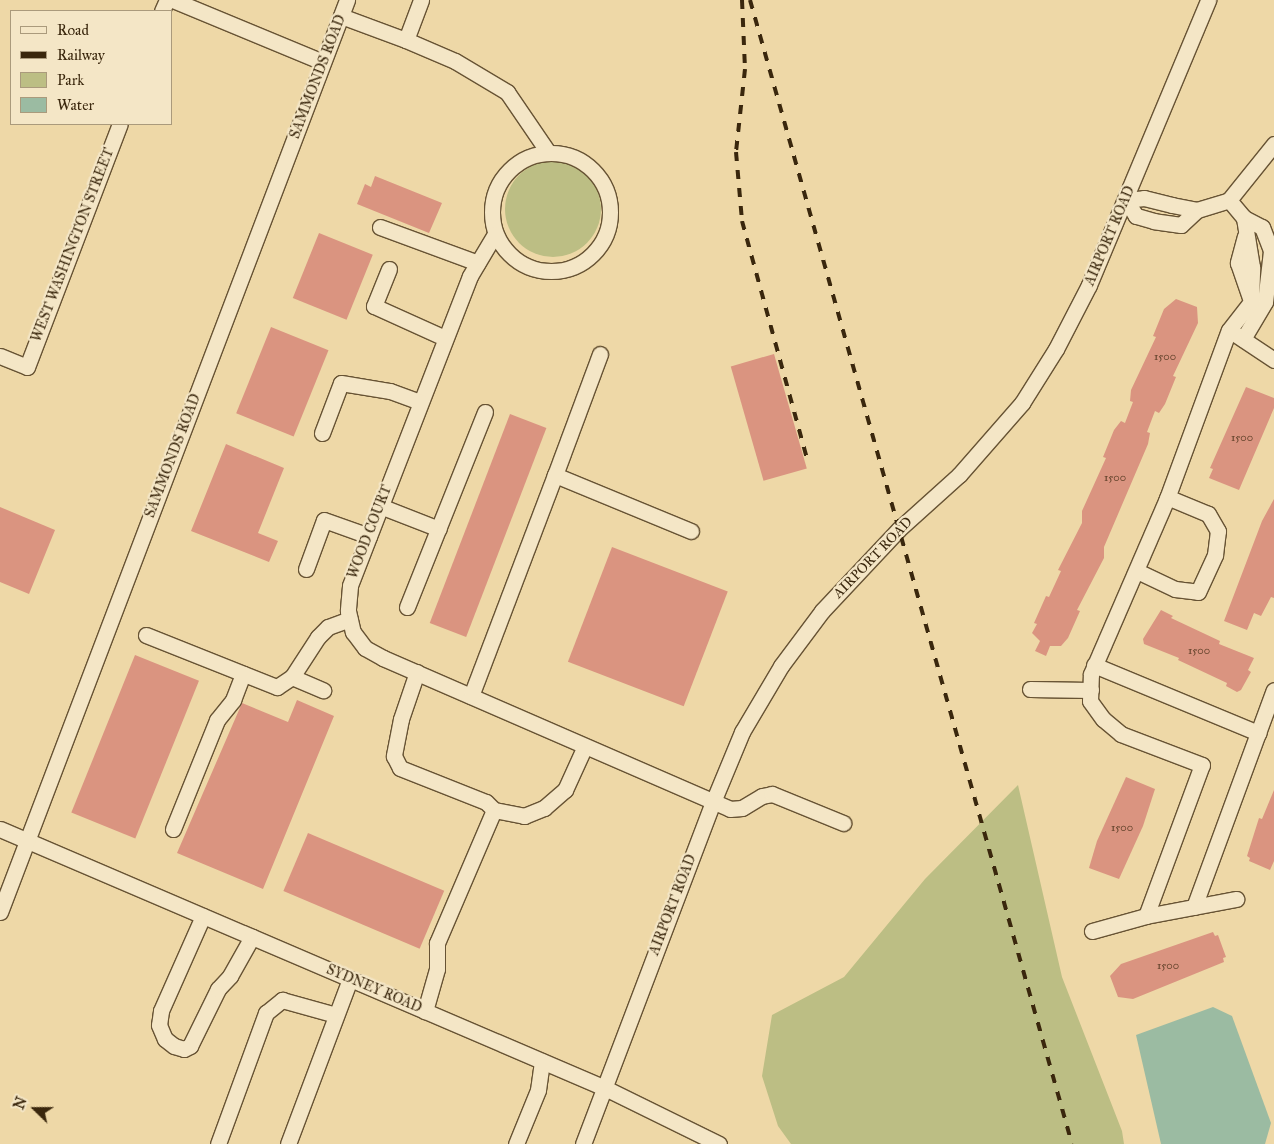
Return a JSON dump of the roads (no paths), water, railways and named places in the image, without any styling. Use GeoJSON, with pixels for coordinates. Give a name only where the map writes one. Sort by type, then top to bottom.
{"type":"FeatureCollection","features":[{"type":"Feature","properties":{"kind":"street"},"geometry":{"type":"LineString","coordinates":[[173,0],[323,62]]}},
{"type":"Feature","properties":{"kind":"street","name":"SAMMONDS ROAD"},"geometry":{"type":"LineString","coordinates":[[0,912],[347,0]]}},
{"type":"Feature","properties":{"kind":"street"},"geometry":{"type":"LineString","coordinates":[[406,40],[422,0]]}},
{"type":"Feature","properties":{"kind":"street","name":"AIRPORT ROAD"},"geometry":{"type":"LineString","coordinates":[[583,1144],[712,802],[742,732],[781,666],[822,611],[899,529],[959,475],[1022,403],[1056,349],[1089,285],[1208,0]]}},
{"type":"Feature","properties":{"kind":"street"},"geometry":{"type":"LineString","coordinates":[[341,16],[406,40],[455,61],[507,92],[548,152]]}},
{"type":"Feature","properties":{"kind":"street","name":"WEST WASHINGTON STREET"},"geometry":{"type":"LineString","coordinates":[[0,356],[27,367],[120,125]]}},
{"type":"Feature","properties":{"kind":"street"},"geometry":{"type":"LineString","coordinates":[[1126,200],[1136,216],[1181,225],[1197,210],[1229,200],[1274,144]]}},
{"type":"Feature","properties":{"kind":"street"},"geometry":{"type":"LineString","coordinates":[[548,152],[568,155],[586,164],[603,184],[608,196],[610,216],[605,235],[594,252],[579,264],[560,271],[540,271],[513,257],[495,234],[491,216],[493,197],[501,179],[522,161],[548,152]]}},
{"type":"Feature","properties":{"kind":"street"},"geometry":{"type":"LineString","coordinates":[[1146,916],[1202,765],[1121,734],[1094,707],[1090,701],[1091,690],[1094,665],[1137,571],[1230,330],[1263,305],[1270,276],[1271,251],[1262,227],[1249,220],[1229,200]]}},
{"type":"Feature","properties":{"kind":"street"},"geometry":{"type":"LineString","coordinates":[[1249,220],[1274,233]]}},
{"type":"Feature","properties":{"kind":"street"},"geometry":{"type":"LineString","coordinates":[[1249,220],[1245,234],[1263,305]]}},
{"type":"Feature","properties":{"kind":"street"},"geometry":{"type":"LineString","coordinates":[[380,227],[478,263]]}},
{"type":"Feature","properties":{"kind":"street","name":"WOOD COURT"},"geometry":{"type":"LineString","coordinates":[[495,234],[478,263],[445,338],[350,586],[350,619],[353,632],[366,648],[712,802],[730,809],[742,808],[762,796],[772,794],[843,823]]}},
{"type":"Feature","properties":{"kind":"street"},"geometry":{"type":"LineString","coordinates":[[389,269],[374,306],[445,338]]}},
{"type":"Feature","properties":{"kind":"street"},"geometry":{"type":"LineString","coordinates":[[1243,339],[1274,289]]}},
{"type":"Feature","properties":{"kind":"street"},"geometry":{"type":"LineString","coordinates":[[1230,330],[1274,360]]}},
{"type":"Feature","properties":{"kind":"street"},"geometry":{"type":"LineString","coordinates":[[471,696],[600,354]]}},
{"type":"Feature","properties":{"kind":"street"},"geometry":{"type":"LineString","coordinates":[[322,433],[341,383],[390,391],[420,402]]}},
{"type":"Feature","properties":{"kind":"street"},"geometry":{"type":"LineString","coordinates":[[407,607],[485,412]]}},
{"type":"Feature","properties":{"kind":"street"},"geometry":{"type":"LineString","coordinates":[[555,475],[691,531]]}},
{"type":"Feature","properties":{"kind":"street"},"geometry":{"type":"LineString","coordinates":[[1137,571],[1175,589],[1198,592],[1215,555],[1218,531],[1208,514],[1167,497]]}},
{"type":"Feature","properties":{"kind":"street"},"geometry":{"type":"LineString","coordinates":[[380,506],[439,529]]}},
{"type":"Feature","properties":{"kind":"street"},"geometry":{"type":"LineString","coordinates":[[306,569],[324,520],[369,536]]}},
{"type":"Feature","properties":{"kind":"street"},"geometry":{"type":"LineString","coordinates":[[146,635],[277,687],[292,677],[318,637],[328,627],[350,619]]}},
{"type":"Feature","properties":{"kind":"street"},"geometry":{"type":"LineString","coordinates":[[1094,665],[1258,733]]}},
{"type":"Feature","properties":{"kind":"street"},"geometry":{"type":"LineString","coordinates":[[417,672],[401,719],[394,756],[400,768],[486,802],[494,810],[524,816],[544,808],[565,790],[585,746]]}},
{"type":"Feature","properties":{"kind":"street"},"geometry":{"type":"LineString","coordinates":[[174,829],[217,720],[232,700],[244,674]]}},
{"type":"Feature","properties":{"kind":"street"},"geometry":{"type":"LineString","coordinates":[[292,677],[323,690]]}},
{"type":"Feature","properties":{"kind":"street"},"geometry":{"type":"LineString","coordinates":[[1030,689],[1091,690]]}},
{"type":"Feature","properties":{"kind":"street"},"geometry":{"type":"LineString","coordinates":[[1194,907],[1274,690]]}},
{"type":"Feature","properties":{"kind":"street"},"geometry":{"type":"LineString","coordinates":[[425,1011],[437,969],[437,943],[494,810]]}},
{"type":"Feature","properties":{"kind":"street","name":"SYDNEY ROAD"},"geometry":{"type":"LineString","coordinates":[[0,829],[605,1088],[718,1144]]}},
{"type":"Feature","properties":{"kind":"street"},"geometry":{"type":"LineString","coordinates":[[1092,931],[1146,916],[1236,898]]}},
{"type":"Feature","properties":{"kind":"street"},"geometry":{"type":"LineString","coordinates":[[203,916],[161,1011],[159,1025],[165,1039],[174,1046],[184,1049],[190,1046],[218,989],[230,976],[252,937]]}},
{"type":"Feature","properties":{"kind":"street"},"geometry":{"type":"LineString","coordinates":[[288,1144],[350,979]]}},
{"type":"Feature","properties":{"kind":"street"},"geometry":{"type":"LineString","coordinates":[[218,1144],[266,1013],[282,1000],[336,1015]]}},
{"type":"Feature","properties":{"kind":"street"},"geometry":{"type":"LineString","coordinates":[[516,1144],[538,1090],[542,1061]]}},
{"type":"Feature","properties":{"kind":"water"},"geometry":{"type":"Polygon","coordinates":[[[1213,1007],[1232,1016],[1271,1123],[1265,1144],[1161,1144],[1136,1035],[1213,1007]]]}},
{"type":"Feature","properties":{"kind":"railway"},"geometry":{"type":"LineString","coordinates":[[742,0],[745,69],[736,152],[742,221],[807,458]]}},
{"type":"Feature","properties":{"kind":"railway"},"geometry":{"type":"LineString","coordinates":[[750,0],[1072,1144]]}}]}
